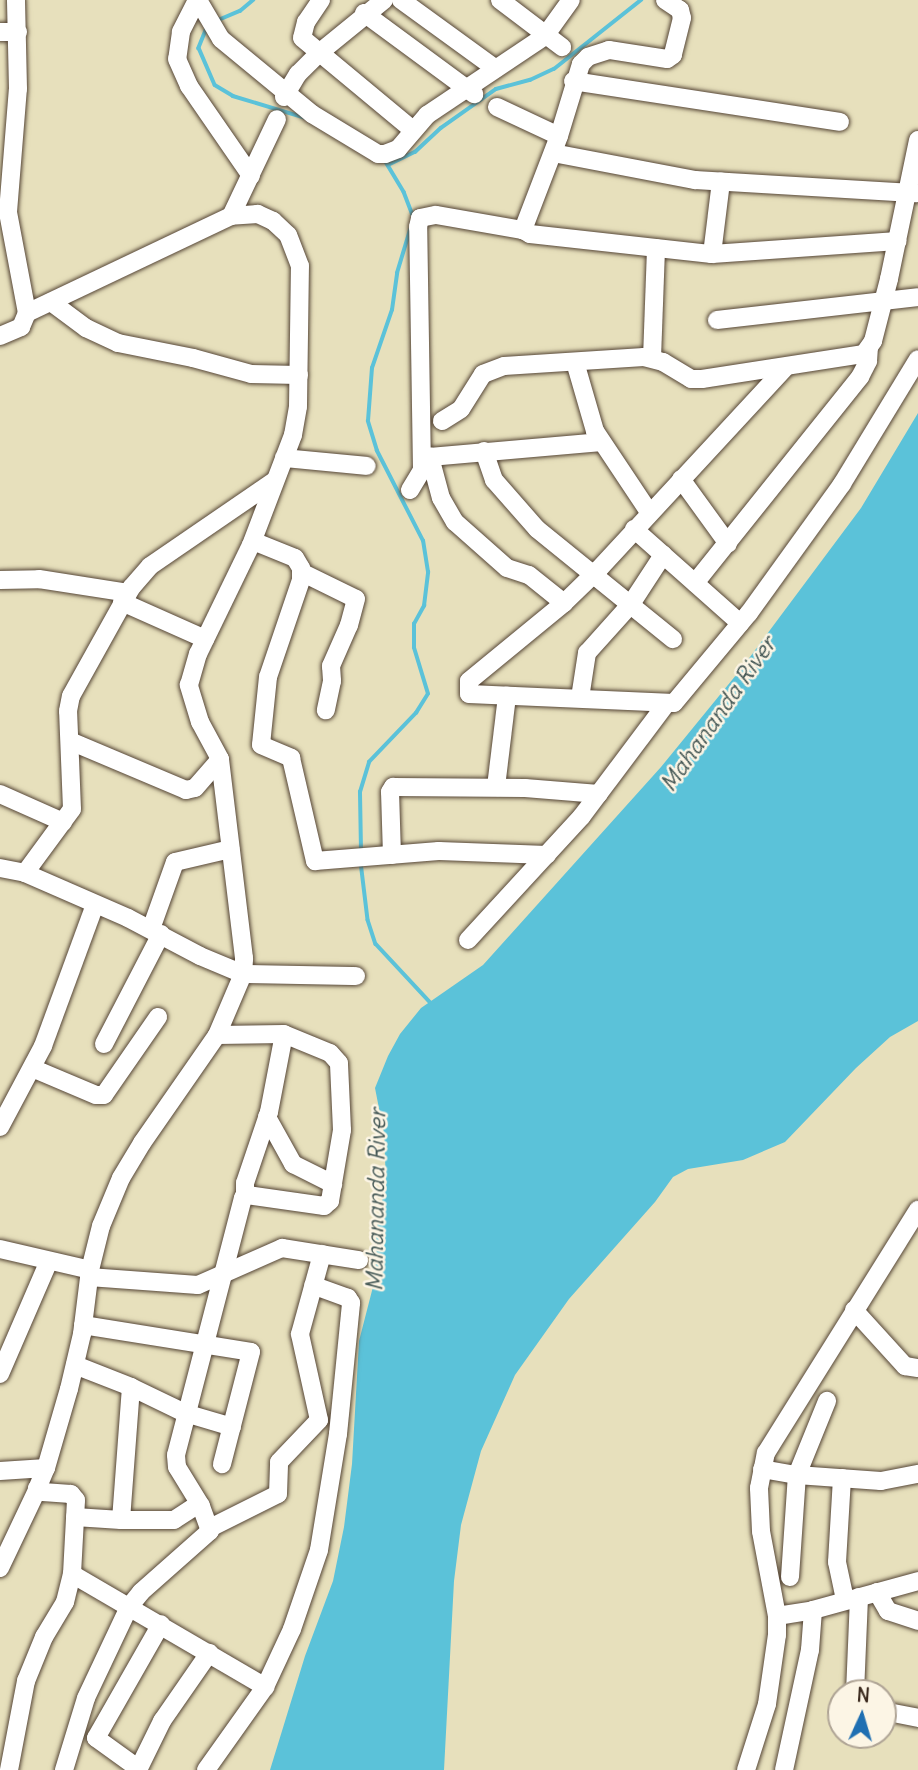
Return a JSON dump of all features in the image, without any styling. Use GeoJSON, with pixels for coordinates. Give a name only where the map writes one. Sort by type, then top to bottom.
{"type":"FeatureCollection","features":[{"type":"Feature","properties":{"kind":"street"},"geometry":{"type":"LineString","coordinates":[[0,335],[21,327],[27,313],[4,202],[18,89],[9,32],[16,0]]}},
{"type":"Feature","properties":{"kind":"street"},"geometry":{"type":"LineString","coordinates":[[197,0],[212,26],[285,94],[312,114],[378,154],[398,149],[427,115],[470,91],[496,69],[545,36],[571,0]]}},
{"type":"Feature","properties":{"kind":"street"},"geometry":{"type":"LineString","coordinates":[[197,0],[181,32],[177,59],[189,86],[251,176]]}},
{"type":"Feature","properties":{"kind":"street"},"geometry":{"type":"LineString","coordinates":[[321,0],[303,30],[302,38],[414,130]]}},
{"type":"Feature","properties":{"kind":"street"},"geometry":{"type":"LineString","coordinates":[[285,94],[298,74],[318,53],[364,13],[384,0]]}},
{"type":"Feature","properties":{"kind":"street"},"geometry":{"type":"LineString","coordinates":[[401,0],[496,69]]}},
{"type":"Feature","properties":{"kind":"street"},"geometry":{"type":"LineString","coordinates":[[500,0],[562,47]]}},
{"type":"Feature","properties":{"kind":"street"},"geometry":{"type":"LineString","coordinates":[[523,230],[556,145],[579,63],[609,50],[667,59],[673,55],[682,18],[680,10],[665,0]]}},
{"type":"Feature","properties":{"kind":"street"},"geometry":{"type":"LineString","coordinates":[[364,13],[470,91]]}},
{"type":"Feature","properties":{"kind":"street"},"geometry":{"type":"LineString","coordinates":[[573,81],[840,122]]}},
{"type":"Feature","properties":{"kind":"street"},"geometry":{"type":"LineString","coordinates":[[497,107],[556,145],[664,175],[721,182],[913,193]]}},
{"type":"Feature","properties":{"kind":"street"},"geometry":{"type":"LineString","coordinates":[[231,216],[278,119]]}},
{"type":"Feature","properties":{"kind":"street"},"geometry":{"type":"LineString","coordinates":[[695,583],[865,370],[913,193],[918,139]]}},
{"type":"Feature","properties":{"kind":"street"},"geometry":{"type":"LineString","coordinates":[[712,254],[721,182]]}},
{"type":"Feature","properties":{"kind":"street"},"geometry":{"type":"LineString","coordinates":[[0,1568],[46,1468],[75,1365],[89,1273],[101,1226],[121,1178],[217,1035],[243,974],[244,958],[220,759],[200,722],[189,685],[190,674],[205,639],[253,541],[296,422],[300,266],[288,235],[273,221],[258,214],[231,216],[27,313]]}},
{"type":"Feature","properties":{"kind":"street"},"geometry":{"type":"LineString","coordinates":[[564,603],[526,574],[507,568],[455,522],[426,463],[418,227],[421,218],[436,215],[523,230],[530,234],[712,254],[898,241]]}},
{"type":"Feature","properties":{"kind":"street"},"geometry":{"type":"LineString","coordinates":[[652,358],[656,248]]}},
{"type":"Feature","properties":{"kind":"street"},"geometry":{"type":"LineString","coordinates":[[717,320],[918,297]]}},
{"type":"Feature","properties":{"kind":"street"},"geometry":{"type":"LineString","coordinates":[[51,302],[86,328],[118,343],[193,358],[251,374],[299,376]]}},
{"type":"Feature","properties":{"kind":"street"},"geometry":{"type":"LineString","coordinates":[[442,421],[461,409],[477,380],[490,370],[652,358],[691,379],[857,357],[869,348]]}},
{"type":"Feature","properties":{"kind":"street"},"geometry":{"type":"LineString","coordinates":[[785,368],[564,603],[468,683],[469,695],[674,703],[740,623],[842,484],[918,359]]}},
{"type":"Feature","properties":{"kind":"street"},"geometry":{"type":"LineString","coordinates":[[575,362],[601,442],[649,512]]}},
{"type":"Feature","properties":{"kind":"street"},"geometry":{"type":"LineString","coordinates":[[410,491],[426,463],[484,451],[601,442]]}},
{"type":"Feature","properties":{"kind":"street"},"geometry":{"type":"LineString","coordinates":[[484,451],[494,480],[537,529],[673,639]]}},
{"type":"Feature","properties":{"kind":"street"},"geometry":{"type":"LineString","coordinates":[[284,458],[366,466]]}},
{"type":"Feature","properties":{"kind":"street"},"geometry":{"type":"LineString","coordinates":[[681,479],[728,544]]}},
{"type":"Feature","properties":{"kind":"street"},"geometry":{"type":"LineString","coordinates":[[24,873],[71,812],[74,801],[68,711],[75,685],[125,598],[150,566],[274,481]]}},
{"type":"Feature","properties":{"kind":"street"},"geometry":{"type":"LineString","coordinates":[[634,529],[740,623]]}},
{"type":"Feature","properties":{"kind":"street"},"geometry":{"type":"LineString","coordinates":[[253,541],[298,559],[301,572],[301,580],[268,677],[261,745],[291,758],[315,861],[439,851],[547,855]]}},
{"type":"Feature","properties":{"kind":"street"},"geometry":{"type":"LineString","coordinates":[[580,698],[587,653],[631,604],[663,555]]}},
{"type":"Feature","properties":{"kind":"street"},"geometry":{"type":"LineString","coordinates":[[301,572],[355,599],[348,627],[331,667],[332,681],[326,710]]}},
{"type":"Feature","properties":{"kind":"street"},"geometry":{"type":"LineString","coordinates":[[0,580],[38,579],[125,598],[205,639]]}},
{"type":"Feature","properties":{"kind":"street"},"geometry":{"type":"LineString","coordinates":[[496,787],[507,696]]}},
{"type":"Feature","properties":{"kind":"street"},"geometry":{"type":"LineString","coordinates":[[468,940],[599,794],[666,704]]}},
{"type":"Feature","properties":{"kind":"street"},"geometry":{"type":"LineString","coordinates":[[70,741],[186,790],[195,788],[220,759]]}},
{"type":"Feature","properties":{"kind":"street"},"geometry":{"type":"LineString","coordinates":[[392,855],[391,788],[496,787],[599,794]]}},
{"type":"Feature","properties":{"kind":"street"},"geometry":{"type":"LineString","coordinates":[[0,794],[63,822]]}},
{"type":"Feature","properties":{"kind":"street"},"geometry":{"type":"LineString","coordinates":[[104,1044],[156,931],[175,862],[231,849]]}},
{"type":"Feature","properties":{"kind":"street"},"geometry":{"type":"LineString","coordinates":[[0,868],[24,873],[156,931],[200,956],[243,974],[356,976]]}},
{"type":"Feature","properties":{"kind":"street"},"geometry":{"type":"LineString","coordinates":[[0,1127],[43,1046],[95,905]]}},
{"type":"Feature","properties":{"kind":"street"},"geometry":{"type":"LineString","coordinates":[[32,1068],[96,1095],[104,1095],[158,1017]]}},
{"type":"Feature","properties":{"kind":"street"},"geometry":{"type":"LineString","coordinates":[[217,1035],[284,1034],[330,1053],[339,1063],[342,1129],[330,1201],[326,1206],[245,1196]]}},
{"type":"Feature","properties":{"kind":"street"},"geometry":{"type":"LineString","coordinates":[[210,1528],[200,1504],[176,1462],[185,1413],[207,1344],[221,1275],[245,1196],[245,1183],[267,1117],[284,1034]]}},
{"type":"Feature","properties":{"kind":"street"},"geometry":{"type":"LineString","coordinates":[[267,1117],[292,1164],[333,1184]]}},
{"type":"Feature","properties":{"kind":"street"},"geometry":{"type":"LineString","coordinates":[[749,1769],[767,1704],[777,1616],[761,1531],[759,1488],[762,1469],[773,1439],[918,1210]]}},
{"type":"Feature","properties":{"kind":"street"},"geometry":{"type":"LineString","coordinates":[[0,1249],[89,1273],[194,1285],[282,1248],[359,1260]]}},
{"type":"Feature","properties":{"kind":"street"},"geometry":{"type":"LineString","coordinates":[[64,1770],[86,1698],[130,1608],[141,1592],[210,1528],[278,1494],[279,1462],[320,1420],[300,1334],[322,1254]]}},
{"type":"Feature","properties":{"kind":"street"},"geometry":{"type":"LineString","coordinates":[[2,1365],[49,1261]]}},
{"type":"Feature","properties":{"kind":"street"},"geometry":{"type":"LineString","coordinates":[[206,1770],[265,1687],[292,1629],[319,1550],[338,1434],[351,1303],[348,1298],[313,1285]]}},
{"type":"Feature","properties":{"kind":"street"},"geometry":{"type":"LineString","coordinates":[[854,1310],[905,1366],[918,1368]]}},
{"type":"Feature","properties":{"kind":"street"},"geometry":{"type":"LineString","coordinates":[[83,1325],[207,1344],[252,1354],[222,1464]]}},
{"type":"Feature","properties":{"kind":"street"},"geometry":{"type":"LineString","coordinates":[[75,1365],[131,1387],[185,1413],[232,1427]]}},
{"type":"Feature","properties":{"kind":"street"},"geometry":{"type":"LineString","coordinates":[[121,1520],[131,1387]]}},
{"type":"Feature","properties":{"kind":"street"},"geometry":{"type":"LineString","coordinates":[[790,1577],[797,1475],[827,1401]]}},
{"type":"Feature","properties":{"kind":"street"},"geometry":{"type":"LineString","coordinates":[[0,1471],[46,1468]]}},
{"type":"Feature","properties":{"kind":"street"},"geometry":{"type":"LineString","coordinates":[[762,1469],[797,1475],[889,1481],[918,1474]]}},
{"type":"Feature","properties":{"kind":"street"},"geometry":{"type":"LineString","coordinates":[[842,1478],[836,1558],[852,1599],[855,1679]]}},
{"type":"Feature","properties":{"kind":"street"},"geometry":{"type":"LineString","coordinates":[[9,1770],[26,1681],[44,1637],[65,1602],[72,1574],[76,1500],[71,1494],[37,1490]]}},
{"type":"Feature","properties":{"kind":"street"},"geometry":{"type":"LineString","coordinates":[[75,1517],[174,1520],[200,1504]]}},
{"type":"Feature","properties":{"kind":"street"},"geometry":{"type":"LineString","coordinates":[[72,1574],[265,1687]]}},
{"type":"Feature","properties":{"kind":"street"},"geometry":{"type":"LineString","coordinates":[[777,1616],[813,1610],[918,1581]]}},
{"type":"Feature","properties":{"kind":"street"},"geometry":{"type":"LineString","coordinates":[[877,1592],[888,1611],[918,1621]]}},
{"type":"Feature","properties":{"kind":"street"},"geometry":{"type":"LineString","coordinates":[[784,1770],[810,1650],[813,1610]]}},
{"type":"Feature","properties":{"kind":"street"},"geometry":{"type":"LineString","coordinates":[[161,1624],[96,1738],[139,1770],[162,1721],[209,1653]]}},
{"type":"Feature","properties":{"kind":"street"},"geometry":{"type":"LineString","coordinates":[[897,1714],[918,1718]]}},
{"type":"Feature","properties":{"kind":"water","name":"Mahananda River"},"geometry":{"type":"Polygon","coordinates":[[[918,413],[918,1021],[890,1037],[856,1068],[785,1142],[743,1160],[688,1169],[673,1177],[655,1202],[569,1299],[515,1375],[481,1451],[461,1525],[454,1581],[444,1770],[270,1770],[305,1656],[333,1581],[344,1527],[352,1464],[359,1341],[375,1279],[376,1231],[386,1182],[384,1134],[375,1088],[388,1056],[400,1034],[421,1008],[483,965],[661,767],[741,669],[861,508],[918,413]]]}},
{"type":"Feature","properties":{"kind":"waterway"},"geometry":{"type":"LineString","coordinates":[[216,21],[240,11],[253,0]]}},
{"type":"Feature","properties":{"kind":"waterway"},"geometry":{"type":"LineString","coordinates":[[390,164],[415,152],[441,128],[496,89],[530,80],[554,69],[641,0]]}},
{"type":"Feature","properties":{"kind":"waterway"},"geometry":{"type":"LineString","coordinates":[[207,28],[199,48],[215,85],[233,96],[306,118]]}},
{"type":"Feature","properties":{"kind":"waterway"},"geometry":{"type":"LineString","coordinates":[[386,162],[404,192],[413,216]]}},
{"type":"Feature","properties":{"kind":"waterway"},"geometry":{"type":"LineString","coordinates":[[361,851],[360,792],[369,762],[416,713],[428,694],[414,648],[414,624],[424,606],[428,572],[423,541],[377,451],[368,421],[372,368],[392,310],[397,273],[410,230]]}},
{"type":"Feature","properties":{"kind":"waterway"},"geometry":{"type":"LineString","coordinates":[[361,862],[368,920],[376,944],[430,1002]]}}]}
